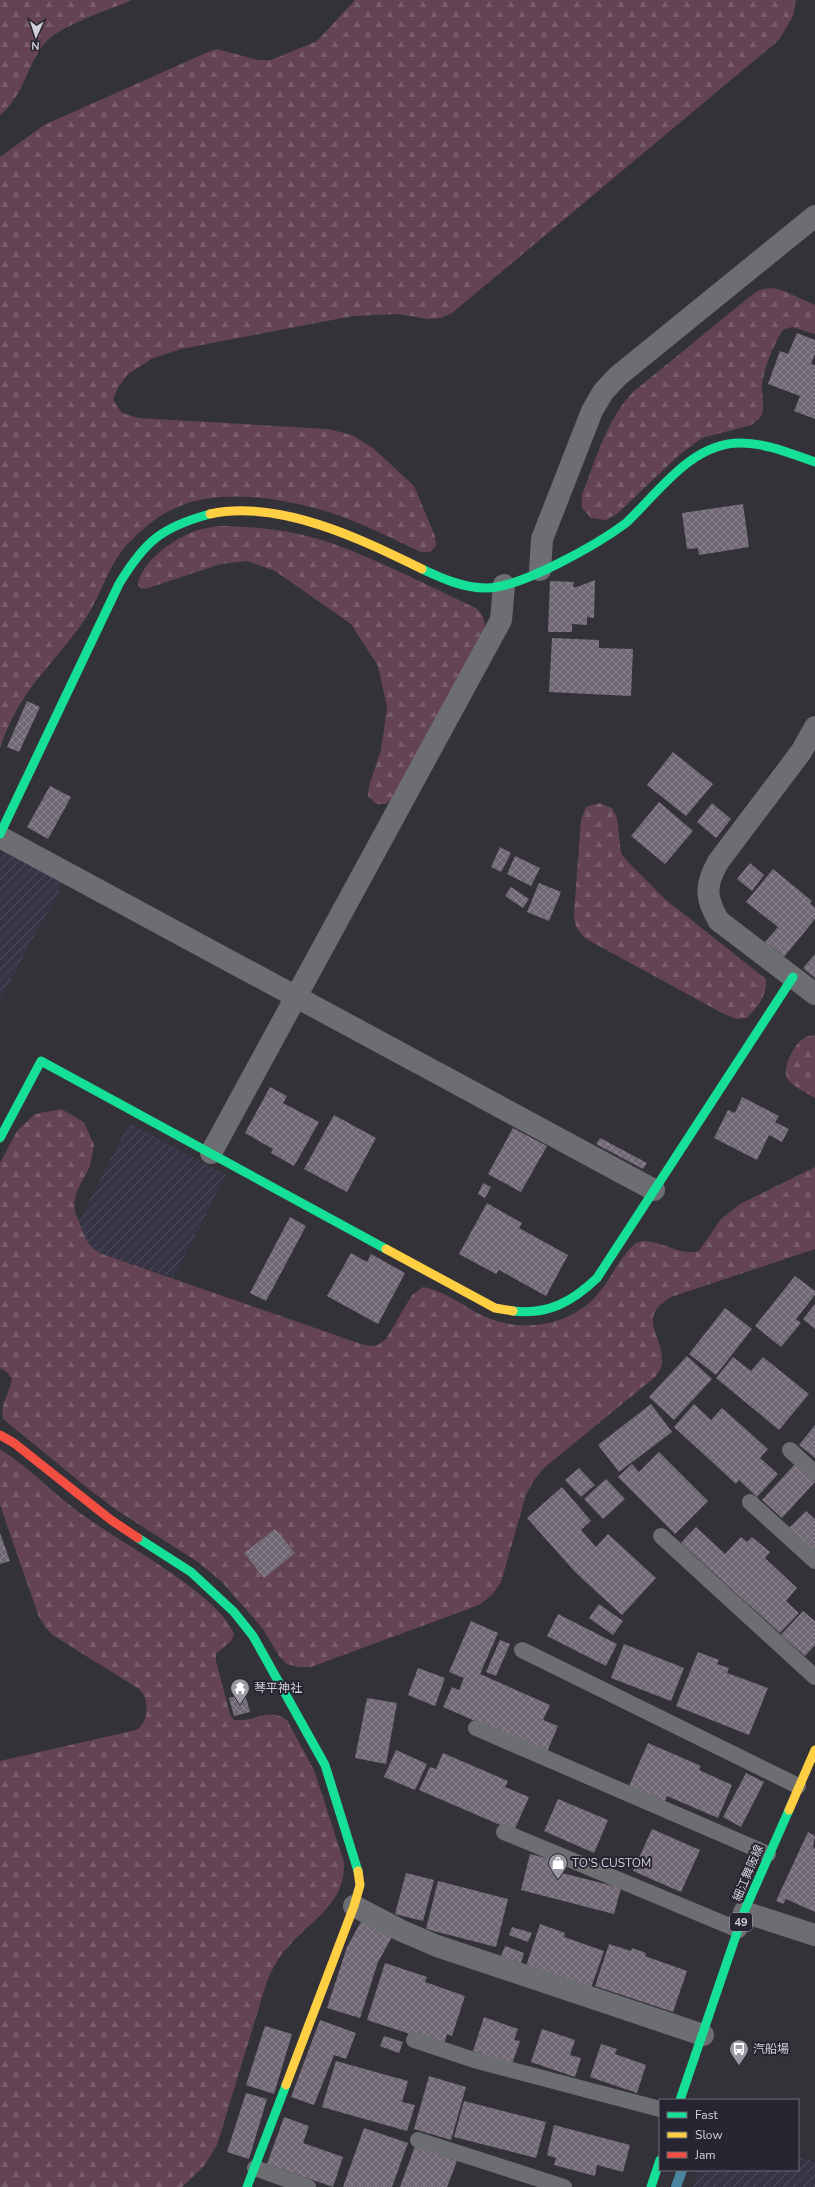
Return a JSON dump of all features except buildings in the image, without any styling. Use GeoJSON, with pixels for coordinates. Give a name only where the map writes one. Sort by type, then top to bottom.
{"type":"FeatureCollection","features":[{"type":"Feature","properties":{"kind":"street"},"geometry":{"type":"LineString","coordinates":[[540,570],[542,539],[592,412],[603,392],[618,376],[815,216]]}},
{"type":"Feature","properties":{"kind":"street"},"geometry":{"type":"LineString","coordinates":[[0,834],[119,584],[136,557],[152,540],[185,519],[216,512],[247,512],[294,518],[339,531],[446,579],[466,586],[488,588],[504,585],[540,570],[613,533],[687,464],[707,449],[731,443],[756,444],[815,462]]}},
{"type":"Feature","properties":{"kind":"street"},"geometry":{"type":"LineString","coordinates":[[211,1153],[501,620],[504,585]]}},
{"type":"Feature","properties":{"kind":"street"},"geometry":{"type":"LineString","coordinates":[[815,727],[801,752],[718,862],[710,875],[708,891],[711,907],[719,921],[815,994]]}},
{"type":"Feature","properties":{"kind":"street"},"geometry":{"type":"LineString","coordinates":[[0,837],[654,1190]]}},
{"type":"Feature","properties":{"kind":"street"},"geometry":{"type":"LineString","coordinates":[[0,1138],[42,1061],[495,1308],[517,1314],[540,1313],[562,1307],[581,1295],[596,1278],[793,977]]}},
{"type":"Feature","properties":{"kind":"street"},"geometry":{"type":"LineString","coordinates":[[0,1434],[14,1443],[111,1520],[191,1572],[234,1612],[253,1636],[325,1765],[357,1864],[360,1885],[354,1906],[247,2187]]}},
{"type":"Feature","properties":{"kind":"street","name":"細江舞阪線"},"geometry":{"type":"LineString","coordinates":[[680,2099],[742,1921],[768,1854],[815,1750]]}},
{"type":"Feature","properties":{"kind":"street"},"geometry":{"type":"LineString","coordinates":[[354,1906],[402,1932],[431,1944],[702,2035]]}},
{"type":"Feature","properties":{"kind":"street"},"geometry":{"type":"LineString","coordinates":[[742,1921],[815,1935]]}},
{"type":"Feature","properties":{"kind":"street"},"geometry":{"type":"LineString","coordinates":[[651,2187],[659,2163]]}},
{"type":"Feature","properties":{"kind":"lane"},"geometry":{"type":"LineString","coordinates":[[790,1450],[815,1472]]}},
{"type":"Feature","properties":{"kind":"lane"},"geometry":{"type":"LineString","coordinates":[[750,1502],[815,1561]]}},
{"type":"Feature","properties":{"kind":"lane"},"geometry":{"type":"LineString","coordinates":[[661,1536],[815,1677]]}},
{"type":"Feature","properties":{"kind":"lane"},"geometry":{"type":"LineString","coordinates":[[522,1650],[798,1786]]}},
{"type":"Feature","properties":{"kind":"lane"},"geometry":{"type":"LineString","coordinates":[[476,1728],[768,1854]]}},
{"type":"Feature","properties":{"kind":"lane"},"geometry":{"type":"LineString","coordinates":[[504,1832],[742,1921]]}},
{"type":"Feature","properties":{"kind":"lane"},"geometry":{"type":"LineString","coordinates":[[414,2040],[474,2060],[659,2109]]}},
{"type":"Feature","properties":{"kind":"lane"},"geometry":{"type":"LineString","coordinates":[[418,2140],[564,2187]]}},
{"type":"Feature","properties":{"kind":"lane"},"geometry":{"type":"LineString","coordinates":[[255,2168],[308,2187]]}},
{"type":"Feature","properties":{"kind":"shaded area"},"geometry":{"type":"Polygon","coordinates":[[[5,851],[64,882],[0,999],[0,857],[5,851]]]}},
{"type":"Feature","properties":{"kind":"shaded area"},"geometry":{"type":"Polygon","coordinates":[[[129,1123],[226,1175],[173,1278],[102,1254],[92,1248],[86,1239],[79,1221],[129,1123]]]}},
{"type":"Feature","properties":{"kind":"shaded area"},"geometry":{"type":"Polygon","coordinates":[[[799,2157],[815,2161],[815,2187],[693,2187],[698,2171],[799,2171],[799,2157]]]}},
{"type":"Feature","properties":{"kind":"green space"},"geometry":{"type":"Polygon","coordinates":[[[0,0],[132,0],[77,22],[49,39],[36,55],[16,96],[0,115],[0,0]]]}},
{"type":"Feature","properties":{"kind":"green space"},"geometry":{"type":"Polygon","coordinates":[[[355,0],[796,0],[793,16],[779,40],[452,313],[441,318],[428,319],[398,314],[353,316],[181,349],[153,358],[128,374],[118,387],[113,400],[122,413],[138,418],[328,429],[352,435],[373,448],[414,486],[435,536],[436,546],[430,552],[421,552],[373,529],[343,517],[304,505],[262,498],[219,497],[199,500],[172,509],[143,529],[119,555],[108,574],[95,603],[84,621],[25,696],[7,729],[0,749],[0,157],[44,125],[208,52],[217,49],[258,60],[271,60],[317,41],[355,0]]]}},
{"type":"Feature","properties":{"kind":"green space"},"geometry":{"type":"Polygon","coordinates":[[[773,288],[784,291],[815,305],[815,334],[792,327],[783,330],[779,336],[765,370],[762,383],[763,410],[760,417],[751,425],[702,438],[679,455],[617,514],[606,520],[591,518],[582,508],[582,495],[603,441],[624,403],[633,392],[753,294],[762,289],[773,288]]]}},
{"type":"Feature","properties":{"kind":"green space"},"geometry":{"type":"Polygon","coordinates":[[[217,526],[277,530],[320,539],[388,566],[476,608],[483,616],[485,625],[484,632],[393,798],[386,804],[376,804],[368,796],[369,786],[381,750],[387,707],[378,666],[351,624],[275,571],[247,561],[221,564],[148,588],[141,589],[138,585],[140,577],[150,561],[166,547],[193,532],[217,526]]]}},
{"type":"Feature","properties":{"kind":"green space"},"geometry":{"type":"Polygon","coordinates":[[[600,803],[612,808],[617,818],[621,853],[627,861],[665,899],[766,979],[765,991],[761,1001],[747,1018],[737,1019],[724,1014],[588,940],[579,931],[575,922],[574,913],[581,820],[586,807],[600,803]]]}},
{"type":"Feature","properties":{"kind":"green space"},"geometry":{"type":"Polygon","coordinates":[[[815,1035],[815,1098],[800,1090],[789,1081],[787,1078],[786,1067],[790,1055],[798,1044],[807,1036],[815,1035]]]}},
{"type":"Feature","properties":{"kind":"green space"},"geometry":{"type":"Polygon","coordinates":[[[61,1109],[84,1122],[94,1145],[90,1166],[77,1191],[74,1202],[75,1212],[86,1239],[92,1248],[102,1254],[364,1345],[376,1346],[386,1339],[412,1295],[423,1287],[432,1289],[450,1297],[482,1315],[503,1323],[516,1325],[542,1324],[567,1317],[579,1311],[596,1296],[608,1281],[629,1249],[636,1243],[644,1241],[651,1242],[683,1252],[699,1251],[721,1219],[740,1204],[815,1167],[815,1249],[671,1297],[660,1305],[653,1320],[661,1353],[662,1365],[660,1370],[655,1377],[545,1467],[534,1480],[526,1495],[501,1582],[492,1595],[479,1605],[311,1667],[298,1667],[287,1664],[279,1656],[263,1629],[222,1582],[198,1562],[118,1511],[3,1419],[2,1414],[4,1404],[12,1379],[6,1371],[0,1368],[0,1163],[17,1131],[35,1114],[61,1109]]]}},
{"type":"Feature","properties":{"kind":"green space"},"geometry":{"type":"Polygon","coordinates":[[[0,1449],[20,1463],[76,1510],[187,1584],[208,1601],[224,1618],[234,1634],[231,1641],[216,1654],[216,1661],[230,1714],[234,1720],[274,1715],[280,1716],[287,1720],[314,1770],[344,1862],[343,1876],[339,1889],[333,1900],[317,1919],[284,1951],[271,1972],[217,2145],[204,2166],[182,2187],[0,2187],[0,1761],[136,1730],[144,1722],[146,1716],[146,1704],[143,1693],[139,1689],[54,1636],[45,1627],[39,1617],[0,1505],[0,1449]]]}},
{"type":"Feature","properties":{"kind":"waterway"},"geometry":{"type":"LineString","coordinates":[[676,2187],[682,2171]]}},
{"type":"Feature","properties":{"kind":"traffic: fast"},"geometry":{"type":"LineString","coordinates":[[422,569],[445,579],[477,588],[501,586],[519,581],[579,553],[613,532],[626,523],[677,471],[707,451],[723,445],[750,443],[815,462]]}},
{"type":"Feature","properties":{"kind":"traffic: fast"},"geometry":{"type":"LineString","coordinates":[[0,834],[119,584],[128,569],[137,557],[156,538],[179,524],[210,514]]}},
{"type":"Feature","properties":{"kind":"traffic: fast"},"geometry":{"type":"LineString","coordinates":[[513,1311],[537,1311],[559,1305],[578,1294],[597,1278],[793,977]]}},
{"type":"Feature","properties":{"kind":"traffic: fast"},"geometry":{"type":"LineString","coordinates":[[0,1138],[41,1061],[386,1249]]}},
{"type":"Feature","properties":{"kind":"traffic: fast"},"geometry":{"type":"LineString","coordinates":[[138,1538],[191,1572],[234,1612],[253,1636],[325,1765],[358,1871]]}},
{"type":"Feature","properties":{"kind":"traffic: fast"},"geometry":{"type":"LineString","coordinates":[[680,2099],[744,1912],[789,1810]]}},
{"type":"Feature","properties":{"kind":"traffic: fast"},"geometry":{"type":"LineString","coordinates":[[247,2187],[286,2085]]}},
{"type":"Feature","properties":{"kind":"traffic: fast"},"geometry":{"type":"LineString","coordinates":[[651,2187],[659,2163]]}},
{"type":"Feature","properties":{"kind":"traffic: slow"},"geometry":{"type":"LineString","coordinates":[[210,514],[236,511],[264,512],[291,517],[346,534],[422,569]]}},
{"type":"Feature","properties":{"kind":"traffic: slow"},"geometry":{"type":"LineString","coordinates":[[386,1249],[495,1308],[513,1311]]}},
{"type":"Feature","properties":{"kind":"traffic: slow"},"geometry":{"type":"LineString","coordinates":[[789,1810],[815,1750]]}},
{"type":"Feature","properties":{"kind":"traffic: slow"},"geometry":{"type":"LineString","coordinates":[[286,2085],[354,1906],[360,1885],[358,1871]]}},
{"type":"Feature","properties":{"kind":"traffic: jam"},"geometry":{"type":"LineString","coordinates":[[0,1435],[14,1443],[111,1520],[138,1538]]}},
{"type":"Feature","properties":{"kind":"place","name":"琴平神社"},"geometry":{"type":"Point","coordinates":[240,1705]}},
{"type":"Feature","properties":{"kind":"place","name":"TO'S CUSTOM"},"geometry":{"type":"Point","coordinates":[558,1880]}},
{"type":"Feature","properties":{"kind":"place","name":"汽船場"},"geometry":{"type":"Point","coordinates":[739,2066]}}]}
